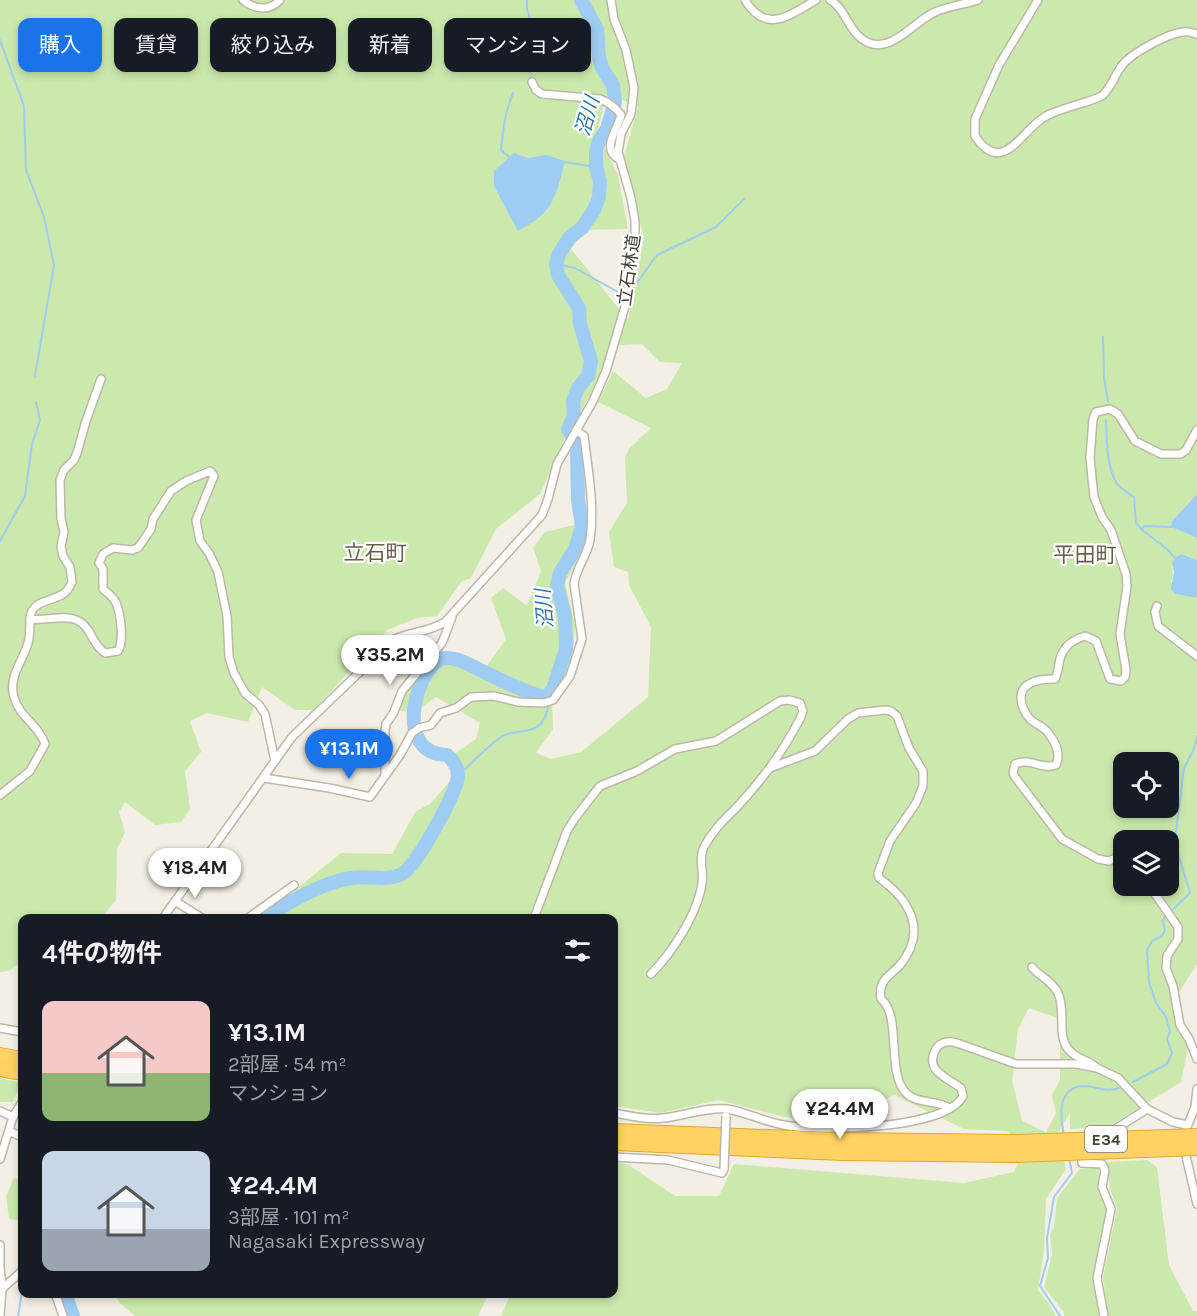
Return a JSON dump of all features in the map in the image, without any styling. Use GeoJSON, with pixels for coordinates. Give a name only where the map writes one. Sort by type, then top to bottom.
{"type":"FeatureCollection","features":[{"type":"Feature","properties":{"kind":"highway"},"geometry":{"type":"LineString","coordinates":[[0,1055],[18,1058]]}},
{"type":"Feature","properties":{"kind":"highway"},"geometry":{"type":"LineString","coordinates":[[0,1068],[18,1072]]}},
{"type":"Feature","properties":{"kind":"highway","name":"E34"},"geometry":{"type":"LineString","coordinates":[[618,1131],[1015,1148],[1197,1136]]}},
{"type":"Feature","properties":{"kind":"highway","name":"E34"},"geometry":{"type":"LineString","coordinates":[[618,1143],[820,1152],[1015,1148],[1197,1148]]}},
{"type":"Feature","properties":{"kind":"street"},"geometry":{"type":"LineString","coordinates":[[243,0],[249,5],[265,8],[277,4],[280,0]]}},
{"type":"Feature","properties":{"kind":"street","name":"立石林道"},"geometry":{"type":"LineString","coordinates":[[453,614],[542,515],[557,464],[606,371],[626,303],[635,238],[635,221],[620,160],[619,143],[632,114],[634,88],[626,50],[614,19],[611,0]]}},
{"type":"Feature","properties":{"kind":"street"},"geometry":{"type":"LineString","coordinates":[[745,0],[754,12],[764,18],[781,20],[816,0]]}},
{"type":"Feature","properties":{"kind":"street"},"geometry":{"type":"LineString","coordinates":[[830,0],[842,10],[851,28],[859,37],[876,45],[889,43],[936,11],[978,0]]}},
{"type":"Feature","properties":{"kind":"street"},"geometry":{"type":"LineString","coordinates":[[1038,0],[999,64],[975,119],[975,136],[986,148],[993,151],[1011,149],[1047,115],[1102,96],[1114,83],[1125,62],[1144,49],[1177,33],[1186,31],[1197,34]]}},
{"type":"Feature","properties":{"kind":"street"},"geometry":{"type":"LineString","coordinates":[[532,82],[536,90],[542,94],[573,95],[606,101],[620,112],[609,150],[613,157],[620,160]]}},
{"type":"Feature","properties":{"kind":"street"},"geometry":{"type":"LineString","coordinates":[[0,795],[30,771],[45,744],[42,736],[20,714],[13,696],[14,676],[29,642],[30,613],[47,599],[62,595],[72,582],[70,567],[63,556],[61,547],[64,531],[61,519],[60,480],[64,470],[74,460],[77,453],[101,379]]}},
{"type":"Feature","properties":{"kind":"street"},"geometry":{"type":"LineString","coordinates":[[1113,859],[1098,859],[1062,839],[1015,777],[1015,764],[1027,761],[1048,768],[1056,765],[1059,759],[1056,746],[1048,732],[1032,721],[1023,710],[1021,695],[1027,685],[1034,681],[1055,679],[1063,651],[1071,641],[1086,636],[1096,641],[1110,680],[1121,681],[1125,677],[1126,670],[1120,634],[1127,586],[1126,574],[1114,539],[1094,497],[1090,458],[1093,419],[1096,412],[1110,409],[1118,414],[1135,441],[1161,454],[1180,454],[1186,450],[1197,430]]}},
{"type":"Feature","properties":{"kind":"street"},"geometry":{"type":"LineString","coordinates":[[264,778],[370,797],[384,774],[400,755],[412,733],[419,728],[431,725],[440,713],[456,708],[471,697],[494,696],[518,702],[544,703],[554,700],[570,676],[582,639],[574,584],[575,575],[590,543],[592,520],[584,436],[576,430]]}},
{"type":"Feature","properties":{"kind":"street"},"geometry":{"type":"LineString","coordinates":[[30,619],[72,618],[89,630],[93,642],[99,649],[105,653],[118,651],[122,641],[118,606],[103,589],[104,577],[99,559],[113,548],[132,550],[138,548],[171,491],[186,481],[210,471],[214,476],[196,520],[200,541],[210,553],[218,572],[227,616],[230,657],[234,673],[245,693],[259,705],[265,714],[275,761]]}},
{"type":"Feature","properties":{"kind":"street"},"geometry":{"type":"LineString","coordinates":[[1156,606],[1158,626],[1197,656]]}},
{"type":"Feature","properties":{"kind":"street"},"geometry":{"type":"LineString","coordinates":[[384,774],[386,724],[394,712],[402,691],[442,643],[453,614]]}},
{"type":"Feature","properties":{"kind":"street"},"geometry":{"type":"LineString","coordinates":[[166,914],[292,737],[393,640],[403,635],[437,627],[453,614]]}},
{"type":"Feature","properties":{"kind":"street"},"geometry":{"type":"LineString","coordinates":[[536,914],[567,831],[600,786],[637,771],[675,749],[701,746],[726,736],[735,728],[780,701],[796,701],[803,706],[800,719],[770,768],[714,830],[703,849],[701,855],[702,883],[693,912],[663,962],[651,974]]}},
{"type":"Feature","properties":{"kind":"street"},"geometry":{"type":"LineString","coordinates":[[770,768],[815,751],[848,719],[858,713],[885,710],[897,716],[909,748],[923,771],[923,786],[916,803],[890,841],[878,873],[879,878],[900,896],[915,923],[915,929],[910,948],[899,965],[885,978],[880,991],[881,999],[888,1004],[900,1085],[907,1094],[929,1102],[943,1103],[950,1108]]}},
{"type":"Feature","properties":{"kind":"street"},"geometry":{"type":"LineString","coordinates":[[254,914],[294,885]]}},
{"type":"Feature","properties":{"kind":"street"},"geometry":{"type":"LineString","coordinates":[[1156,896],[1178,927],[1178,939],[1167,956],[1166,968],[1173,986],[1180,1025],[1190,1039],[1197,1059]]}},
{"type":"Feature","properties":{"kind":"street"},"geometry":{"type":"LineString","coordinates":[[176,901],[196,914]]}},
{"type":"Feature","properties":{"kind":"street"},"geometry":{"type":"LineString","coordinates":[[1032,967],[1050,982],[1059,995],[1063,1006],[1063,1041],[1068,1050],[1076,1057],[1118,1078],[1147,1109],[1173,1122],[1187,1125]]}},
{"type":"Feature","properties":{"kind":"street"},"geometry":{"type":"LineString","coordinates":[[0,1028],[18,1031]]}},
{"type":"Feature","properties":{"kind":"street"},"geometry":{"type":"LineString","coordinates":[[618,1114],[658,1119],[712,1109],[785,1126],[862,1128],[909,1122],[937,1115],[960,1103],[963,1096],[961,1088],[937,1071],[932,1059],[937,1048],[948,1041],[1016,1064],[1076,1064],[1097,1068]]}},
{"type":"Feature","properties":{"kind":"street"},"geometry":{"type":"LineString","coordinates":[[1197,1089],[1196,1107],[1187,1125],[1186,1156],[1197,1204]]}},
{"type":"Feature","properties":{"kind":"street"},"geometry":{"type":"LineString","coordinates":[[1104,1316],[1097,1278],[1110,1209],[1102,1187],[1105,1170],[1098,1162],[1082,1163],[1079,1135],[1108,1135],[1147,1109]]}},
{"type":"Feature","properties":{"kind":"street"},"geometry":{"type":"LineString","coordinates":[[0,1159],[18,1110]]}},
{"type":"Feature","properties":{"kind":"street"},"geometry":{"type":"LineString","coordinates":[[0,1112],[14,1117]]}},
{"type":"Feature","properties":{"kind":"street"},"geometry":{"type":"LineString","coordinates":[[618,1157],[668,1160],[722,1173],[727,1112]]}},
{"type":"Feature","properties":{"kind":"street"},"geometry":{"type":"LineString","coordinates":[[9,1131],[18,1135]]}},
{"type":"Feature","properties":{"kind":"street"},"geometry":{"type":"LineString","coordinates":[[0,1245],[2,1289],[0,1316]]}},
{"type":"Feature","properties":{"kind":"street"},"geometry":{"type":"LineString","coordinates":[[2,1289],[18,1275]]}},
{"type":"Feature","properties":{"kind":"street"},"geometry":{"type":"LineString","coordinates":[[57,1298],[63,1316]]}},
{"type":"Feature","properties":{"kind":"green space"},"geometry":{"type":"Polygon","coordinates":[[[0,0],[1197,0],[1197,494],[1172,521],[1171,527],[1197,537],[1197,560],[1183,554],[1172,563],[1173,578],[1171,581],[1175,594],[1197,598],[1197,964],[1173,1002],[1176,1025],[1188,1048],[1181,1082],[1108,1127],[1070,1129],[1070,1113],[1058,1133],[1066,1169],[1046,1199],[1044,1251],[1038,1290],[1056,1316],[501,1316],[509,1298],[618,1298],[618,1163],[629,1165],[675,1196],[719,1196],[734,1164],[964,1183],[1014,1172],[1025,1148],[1007,1131],[964,1129],[894,1095],[843,1122],[784,1117],[718,1100],[661,1113],[618,1107],[618,914],[281,914],[295,890],[341,853],[392,854],[416,811],[430,804],[451,780],[453,755],[476,739],[480,723],[436,697],[414,713],[398,710],[413,681],[432,658],[481,674],[506,639],[491,598],[503,588],[527,606],[541,571],[533,548],[545,532],[586,522],[580,556],[565,582],[575,626],[573,652],[552,699],[553,729],[536,753],[551,759],[581,752],[648,697],[651,627],[629,585],[628,572],[614,567],[609,532],[627,503],[625,457],[630,448],[651,428],[598,402],[613,371],[646,398],[667,389],[682,363],[660,362],[642,344],[619,345],[565,438],[540,494],[496,529],[471,578],[462,581],[437,616],[417,618],[387,630],[314,710],[295,710],[262,687],[248,722],[207,713],[190,721],[201,752],[185,771],[190,809],[181,822],[155,825],[125,802],[119,812],[125,832],[117,849],[116,900],[104,914],[18,914],[18,964],[9,971],[0,972],[0,0]],[[607,93],[590,160],[605,148],[618,175],[628,229],[585,230],[571,249],[628,320],[644,238],[623,160],[638,107],[607,93]],[[1029,1008],[1018,1029],[1012,1080],[1022,1121],[1046,1132],[1056,1113],[1052,1095],[1060,1080],[1060,1019],[1029,1008]]]}},
{"type":"Feature","properties":{"kind":"green space"},"geometry":{"type":"Polygon","coordinates":[[[0,1078],[18,1082],[18,1091],[12,1102],[0,1102],[0,1078]]]}},
{"type":"Feature","properties":{"kind":"green space"},"geometry":{"type":"Polygon","coordinates":[[[1147,1160],[1157,1167],[1169,1265],[1193,1311],[1197,1311],[1197,1316],[1108,1316],[1103,1277],[1117,1209],[1110,1188],[1107,1162],[1147,1160]]]}},
{"type":"Feature","properties":{"kind":"green space"},"geometry":{"type":"Polygon","coordinates":[[[1099,1167],[1098,1187],[1107,1209],[1093,1279],[1101,1316],[1064,1316],[1064,1312],[1044,1287],[1052,1254],[1050,1234],[1054,1227],[1057,1198],[1080,1169],[1099,1167]]]}},
{"type":"Feature","properties":{"kind":"green space"},"geometry":{"type":"Polygon","coordinates":[[[14,1178],[18,1180],[18,1220],[9,1219],[6,1196],[14,1178]]]}},
{"type":"Feature","properties":{"kind":"green space"},"geometry":{"type":"Polygon","coordinates":[[[116,1298],[487,1298],[478,1316],[135,1316],[116,1298]]]}},
{"type":"Feature","properties":{"kind":"water"},"geometry":{"type":"Polygon","coordinates":[[[514,153],[528,158],[546,155],[565,161],[555,195],[546,211],[518,231],[494,186],[494,171],[514,153]]]}},
{"type":"Feature","properties":{"kind":"water"},"geometry":{"type":"Polygon","coordinates":[[[1197,494],[1196,537],[1171,527],[1172,521],[1197,494]]]}},
{"type":"Feature","properties":{"kind":"water"},"geometry":{"type":"Polygon","coordinates":[[[1182,554],[1197,560],[1197,598],[1175,594],[1171,589],[1174,572],[1172,563],[1182,554]]]}},
{"type":"Feature","properties":{"kind":"waterway"},"geometry":{"type":"LineString","coordinates":[[527,0],[530,18]]}},
{"type":"Feature","properties":{"kind":"waterway","name":"沼川"},"geometry":{"type":"LineString","coordinates":[[271,914],[330,883],[358,877],[390,878],[402,874],[417,858],[444,812],[458,775],[456,766],[447,755],[429,751],[419,739],[414,724],[419,688],[436,662],[446,658],[462,661],[515,687],[546,698],[553,689],[566,649],[565,616],[557,586],[560,573],[575,549],[582,527],[578,500],[577,445],[568,429],[574,416],[573,401],[578,388],[588,376],[591,361],[580,324],[579,308],[558,275],[556,264],[569,238],[582,228],[594,210],[599,197],[600,181],[596,167],[596,152],[599,141],[607,129],[615,102],[613,85],[602,68],[599,58],[597,29],[581,0]]}},
{"type":"Feature","properties":{"kind":"waterway"},"geometry":{"type":"LineString","coordinates":[[0,40],[24,106],[26,170],[44,217],[54,265],[35,376]]}},
{"type":"Feature","properties":{"kind":"waterway"},"geometry":{"type":"LineString","coordinates":[[511,159],[501,150],[506,114],[513,93]]}},
{"type":"Feature","properties":{"kind":"waterway"},"geometry":{"type":"LineString","coordinates":[[564,162],[596,167]]}},
{"type":"Feature","properties":{"kind":"waterway"},"geometry":{"type":"LineString","coordinates":[[633,288],[657,255],[716,227],[744,199]]}},
{"type":"Feature","properties":{"kind":"waterway"},"geometry":{"type":"LineString","coordinates":[[556,264],[575,268],[618,292]]}},
{"type":"Feature","properties":{"kind":"waterway"},"geometry":{"type":"LineString","coordinates":[[1103,337],[1104,378],[1108,401]]}},
{"type":"Feature","properties":{"kind":"waterway"},"geometry":{"type":"LineString","coordinates":[[0,541],[25,496],[32,444],[40,420],[36,402]]}},
{"type":"Feature","properties":{"kind":"waterway"},"geometry":{"type":"LineString","coordinates":[[1106,420],[1110,467],[1117,484],[1134,497],[1136,523],[1177,560]]}},
{"type":"Feature","properties":{"kind":"waterway"},"geometry":{"type":"LineString","coordinates":[[1142,530],[1144,526],[1172,527]]}},
{"type":"Feature","properties":{"kind":"waterway"},"geometry":{"type":"LineString","coordinates":[[458,775],[501,737],[529,730],[541,724],[548,706]]}},
{"type":"Feature","properties":{"kind":"waterway"},"geometry":{"type":"LineString","coordinates":[[1133,1082],[1167,1064],[1172,1053],[1167,1039],[1170,1031],[1166,1017],[1156,1003],[1149,982],[1147,950],[1152,941],[1162,936],[1165,930],[1163,921],[1165,917],[1190,893],[1177,850],[1176,831],[1184,768],[1194,749],[1197,736]]}},
{"type":"Feature","properties":{"kind":"waterway"},"geometry":{"type":"LineString","coordinates":[[1064,1135],[1061,1112],[1068,1092],[1083,1086],[1105,1090],[1119,1088]]}},
{"type":"Feature","properties":{"kind":"waterway"},"geometry":{"type":"LineString","coordinates":[[1060,1316],[1040,1286],[1048,1258],[1047,1238],[1054,1197],[1072,1173],[1069,1158]]}},
{"type":"Feature","properties":{"kind":"waterway"},"geometry":{"type":"LineString","coordinates":[[18,1316],[21,1298]]}},
{"type":"Feature","properties":{"kind":"waterway","name":"沼川"},"geometry":{"type":"LineString","coordinates":[[67,1298],[73,1316]]}},
{"type":"Feature","properties":{"kind":"district","name":"立石町"},"geometry":{"type":"Point","coordinates":[375,553]}},
{"type":"Feature","properties":{"kind":"district","name":"平田町"},"geometry":{"type":"Point","coordinates":[1085,555]}}]}
